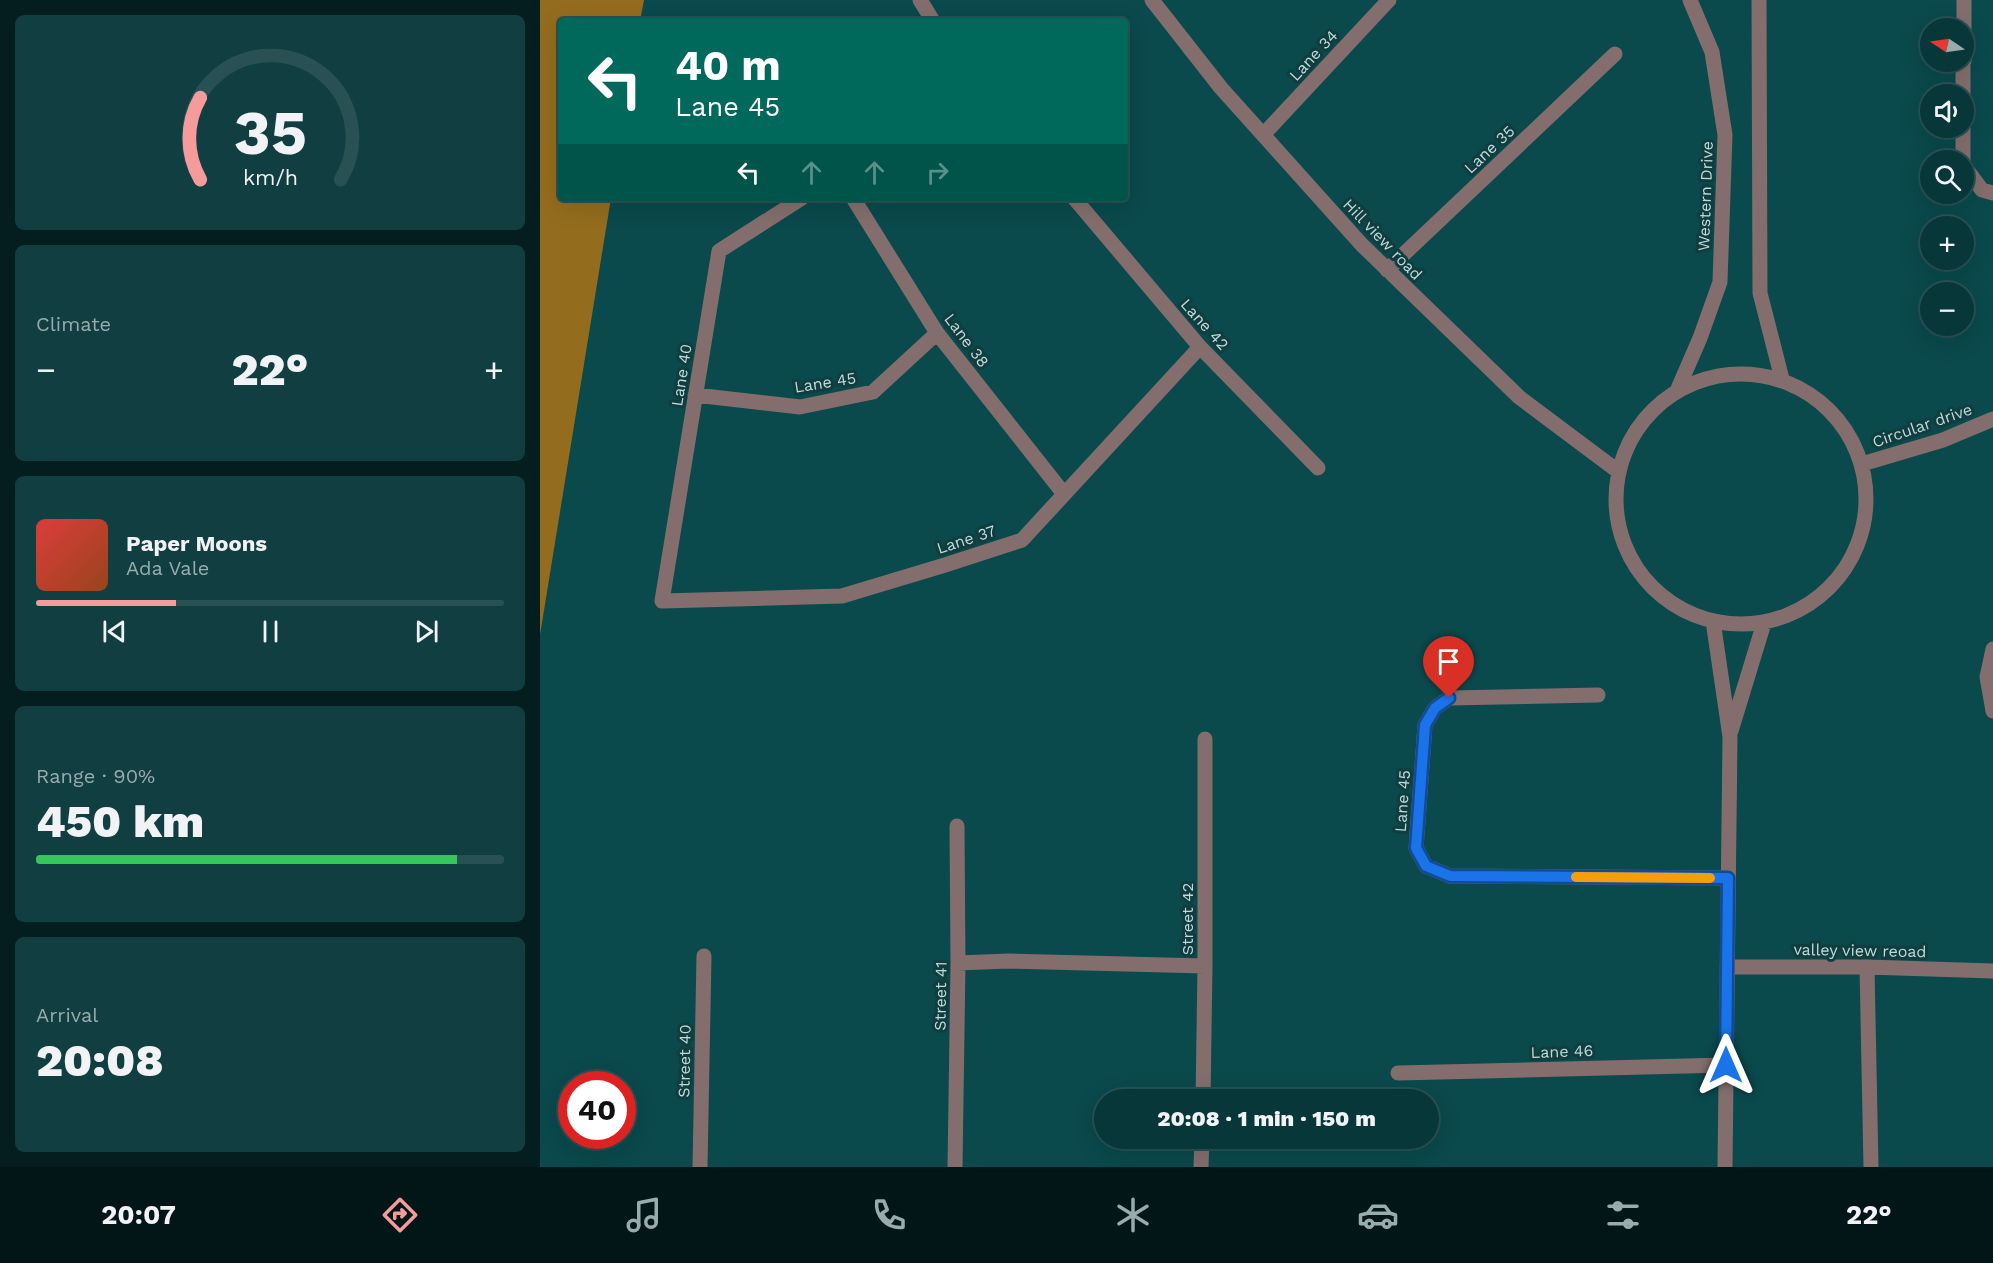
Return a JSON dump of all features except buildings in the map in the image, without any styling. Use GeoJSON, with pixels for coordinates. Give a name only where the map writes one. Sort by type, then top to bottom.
{"type":"FeatureCollection","features":[{"type":"Feature","properties":{"kind":"street"},"geometry":{"type":"LineString","coordinates":[[920,0],[931,18]]}},
{"type":"Feature","properties":{"kind":"street","name":"Hill view road"},"geometry":{"type":"LineString","coordinates":[[1152,0],[1221,88],[1386,270],[1519,397],[1619,472]]}},
{"type":"Feature","properties":{"kind":"street","name":"Lane 34"},"geometry":{"type":"LineString","coordinates":[[1263,135],[1389,0]]}},
{"type":"Feature","properties":{"kind":"street","name":"Western Drive"},"geometry":{"type":"LineString","coordinates":[[1677,391],[1701,338],[1720,282],[1725,135],[1712,52],[1690,0]]}},
{"type":"Feature","properties":{"kind":"street"},"geometry":{"type":"LineString","coordinates":[[1759,0],[1760,293],[1782,379]]}},
{"type":"Feature","properties":{"kind":"street"},"geometry":{"type":"LineString","coordinates":[[1964,0],[1964,18]]}},
{"type":"Feature","properties":{"kind":"street","name":"Lane 35"},"geometry":{"type":"LineString","coordinates":[[1386,270],[1615,54]]}},
{"type":"Feature","properties":{"kind":"street"},"geometry":{"type":"LineString","coordinates":[[1974,179],[1982,190],[1993,193]]}},
{"type":"Feature","properties":{"kind":"street","name":"Lane 40"},"geometry":{"type":"LineString","coordinates":[[662,601],[719,251],[797,201]]}},
{"type":"Feature","properties":{"kind":"street","name":"Lane 38"},"geometry":{"type":"LineString","coordinates":[[855,201],[937,333],[1064,494]]}},
{"type":"Feature","properties":{"kind":"street","name":"Lane 42"},"geometry":{"type":"LineString","coordinates":[[1077,201],[1200,347],[1318,468]]}},
{"type":"Feature","properties":{"kind":"street","name":"Lane 45"},"geometry":{"type":"LineString","coordinates":[[695,395],[800,407],[873,392],[937,333]]}},
{"type":"Feature","properties":{"kind":"street","name":"Lane 37"},"geometry":{"type":"LineString","coordinates":[[662,601],[842,596],[1022,540],[1200,347]]}},
{"type":"Feature","properties":{"kind":"street"},"geometry":{"type":"LineString","coordinates":[[1746,373],[1782,379],[1798,386],[1827,405],[1848,432],[1862,464],[1866,487],[1866,510],[1862,533],[1854,555],[1842,575],[1826,592],[1807,606],[1764,623],[1739,625],[1713,621],[1693,615],[1656,592],[1630,557],[1617,516],[1616,494],[1619,472],[1630,440],[1640,425],[1663,400],[1677,391],[1711,377],[1737,374],[1746,373]]}},
{"type":"Feature","properties":{"kind":"street","name":"Circular drive"},"geometry":{"type":"LineString","coordinates":[[1862,464],[1944,440],[1993,419]]}},
{"type":"Feature","properties":{"kind":"street"},"geometry":{"type":"LineString","coordinates":[[1713,621],[1730,737],[1725,1167]]}},
{"type":"Feature","properties":{"kind":"street"},"geometry":{"type":"LineString","coordinates":[[1730,737],[1764,623]]}},
{"type":"Feature","properties":{"kind":"street"},"geometry":{"type":"LineString","coordinates":[[1993,649],[1987,677],[1993,711]]}},
{"type":"Feature","properties":{"kind":"street","name":"Lane 45"},"geometry":{"type":"LineString","coordinates":[[1598,695],[1449,698],[1435,708],[1425,725],[1416,848],[1426,866],[1450,876],[1728,878]]}},
{"type":"Feature","properties":{"kind":"street","name":"Street 42"},"geometry":{"type":"LineString","coordinates":[[1203,1089],[1205,739]]}},
{"type":"Feature","properties":{"kind":"street","name":"Street 41"},"geometry":{"type":"LineString","coordinates":[[955,1167],[958,963],[957,826]]}},
{"type":"Feature","properties":{"kind":"street","name":"Street 40"},"geometry":{"type":"LineString","coordinates":[[700,1167],[704,956]]}},
{"type":"Feature","properties":{"kind":"street"},"geometry":{"type":"LineString","coordinates":[[958,963],[1008,961],[1205,966]]}},
{"type":"Feature","properties":{"kind":"street","name":"valley view reoad"},"geometry":{"type":"LineString","coordinates":[[1727,966],[1993,971]]}},
{"type":"Feature","properties":{"kind":"street"},"geometry":{"type":"LineString","coordinates":[[1867,967],[1871,1167]]}},
{"type":"Feature","properties":{"kind":"street","name":"Lane 46"},"geometry":{"type":"LineString","coordinates":[[1398,1073],[1726,1065]]}},
{"type":"Feature","properties":{"kind":"street"},"geometry":{"type":"LineString","coordinates":[[1201,1167],[1202,1149]]}},
{"type":"Feature","properties":{"kind":"shaded area"},"geometry":{"type":"Polygon","coordinates":[[[540,0],[644,0],[641,18],[558,18],[558,201],[611,201],[540,635],[540,0]]]}},
{"type":"Feature","properties":{"kind":"slow traffic"},"geometry":{"type":"LineString","coordinates":[[1576,877],[1710,878]]}},
{"type":"Feature","properties":{"kind":"route"},"geometry":{"type":"LineString","coordinates":[[1449,698],[1435,708],[1425,725],[1416,848],[1426,866],[1450,876],[1728,878],[1726,1065]]}}]}
